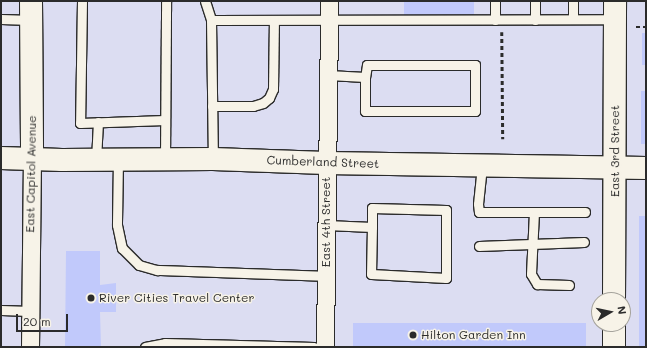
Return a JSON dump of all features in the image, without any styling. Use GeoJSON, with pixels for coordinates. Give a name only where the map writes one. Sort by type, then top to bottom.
{"type":"FeatureCollection","features":[{"type":"Feature","properties":{"kind":"main road","name":"East Capitol Avenue"},"geometry":{"type":"LineString","coordinates":[[31,10],[32,159]]}},
{"type":"Feature","properties":{"kind":"main road","name":"East 3rd Street"},"geometry":{"type":"LineString","coordinates":[[614,292],[615,10]]}},
{"type":"Feature","properties":{"kind":"main road","name":"Cumberland Street"},"geometry":{"type":"LineString","coordinates":[[1,158],[96,160],[212,159],[326,163],[646,168]]}},
{"type":"Feature","properties":{"kind":"main road"},"geometry":{"type":"LineString","coordinates":[[614,332],[614,347]]}},
{"type":"Feature","properties":{"kind":"street","name":"East 4th Street"},"geometry":{"type":"LineString","coordinates":[[325,347],[329,1]]}},
{"type":"Feature","properties":{"kind":"street","name":"East Capitol Avenue"},"geometry":{"type":"LineString","coordinates":[[30,347],[32,159]]}},
{"type":"Feature","properties":{"kind":"lane"},"geometry":{"type":"LineString","coordinates":[[82,1],[80,123],[165,120]]}},
{"type":"Feature","properties":{"kind":"lane"},"geometry":{"type":"LineString","coordinates":[[165,159],[166,1]]}},
{"type":"Feature","properties":{"kind":"lane"},"geometry":{"type":"LineString","coordinates":[[205,1],[211,20],[212,159]]}},
{"type":"Feature","properties":{"kind":"lane"},"geometry":{"type":"LineString","coordinates":[[495,1],[499,20]]}},
{"type":"Feature","properties":{"kind":"lane"},"geometry":{"type":"LineString","coordinates":[[535,1],[535,20]]}},
{"type":"Feature","properties":{"kind":"lane"},"geometry":{"type":"LineString","coordinates":[[573,1],[573,19]]}},
{"type":"Feature","properties":{"kind":"lane"},"geometry":{"type":"LineString","coordinates":[[1,19],[31,10]]}},
{"type":"Feature","properties":{"kind":"lane"},"geometry":{"type":"LineString","coordinates":[[211,20],[535,20],[573,19],[615,10]]}},
{"type":"Feature","properties":{"kind":"lane"},"geometry":{"type":"LineString","coordinates":[[212,106],[253,106],[263,103],[269,98],[273,89],[274,20]]}},
{"type":"Feature","properties":{"kind":"lane"},"geometry":{"type":"LineString","coordinates":[[475,65],[475,110],[365,111],[365,77],[367,66],[475,65]]}},
{"type":"Feature","properties":{"kind":"lane"},"geometry":{"type":"LineString","coordinates":[[328,75],[365,77]]}},
{"type":"Feature","properties":{"kind":"lane"},"geometry":{"type":"LineString","coordinates":[[96,160],[98,122]]}},
{"type":"Feature","properties":{"kind":"lane"},"geometry":{"type":"LineString","coordinates":[[118,159],[117,225],[122,248],[138,265],[157,270],[325,276]]}},
{"type":"Feature","properties":{"kind":"lane"},"geometry":{"type":"LineString","coordinates":[[482,166],[478,204],[480,212],[585,212]]}},
{"type":"Feature","properties":{"kind":"lane"},"geometry":{"type":"LineString","coordinates":[[372,208],[446,210],[446,278],[371,274],[372,227],[372,208]]}},
{"type":"Feature","properties":{"kind":"lane"},"geometry":{"type":"LineString","coordinates":[[534,212],[531,274],[537,284],[569,286]]}},
{"type":"Feature","properties":{"kind":"lane"},"geometry":{"type":"LineString","coordinates":[[326,226],[372,227]]}},
{"type":"Feature","properties":{"kind":"lane"},"geometry":{"type":"LineString","coordinates":[[479,246],[584,242]]}},
{"type":"Feature","properties":{"kind":"lane"},"geometry":{"type":"LineString","coordinates":[[1,310],[30,311]]}},
{"type":"Feature","properties":{"kind":"lane"},"geometry":{"type":"LineString","coordinates":[[145,347],[164,344],[314,347]]}},
{"type":"Feature","properties":{"kind":"path"},"geometry":{"type":"LineString","coordinates":[[499,20],[503,140]]}},
{"type":"Feature","properties":{"kind":"path"},"geometry":{"type":"LineString","coordinates":[[636,27],[646,27]]}},
{"type":"Feature","properties":{"kind":"shaded area"},"geometry":{"type":"Polygon","coordinates":[[[1,1],[646,1],[646,347],[1,347],[1,1]]]}},
{"type":"Feature","properties":{"kind":"building"},"geometry":{"type":"Polygon","coordinates":[[[404,1],[474,1],[474,15],[404,15],[404,1]]]}},
{"type":"Feature","properties":{"kind":"building"},"geometry":{"type":"Polygon","coordinates":[[[642,33],[646,33],[646,65],[642,65],[642,33]]]}},
{"type":"Feature","properties":{"kind":"building"},"geometry":{"type":"Polygon","coordinates":[[[641,91],[646,91],[646,144],[641,144],[641,91]]]}},
{"type":"Feature","properties":{"kind":"building"},"geometry":{"type":"Polygon","coordinates":[[[639,216],[646,216],[646,347],[639,347],[639,216]]]}},
{"type":"Feature","properties":{"kind":"building","name":"River Cities Travel Center"},"geometry":{"type":"Polygon","coordinates":[[[66,251],[100,251],[100,285],[116,283],[116,312],[100,312],[101,347],[65,347],[66,251]]]}},
{"type":"Feature","properties":{"kind":"building"},"geometry":{"type":"Polygon","coordinates":[[[353,323],[586,323],[586,347],[353,347],[353,323]]]}},
{"type":"Feature","properties":{"kind":"place","name":"River Cities Travel Center"},"geometry":{"type":"Point","coordinates":[91,298]}},
{"type":"Feature","properties":{"kind":"place","name":"Hilton Garden Inn"},"geometry":{"type":"Point","coordinates":[413,335]}}]}
